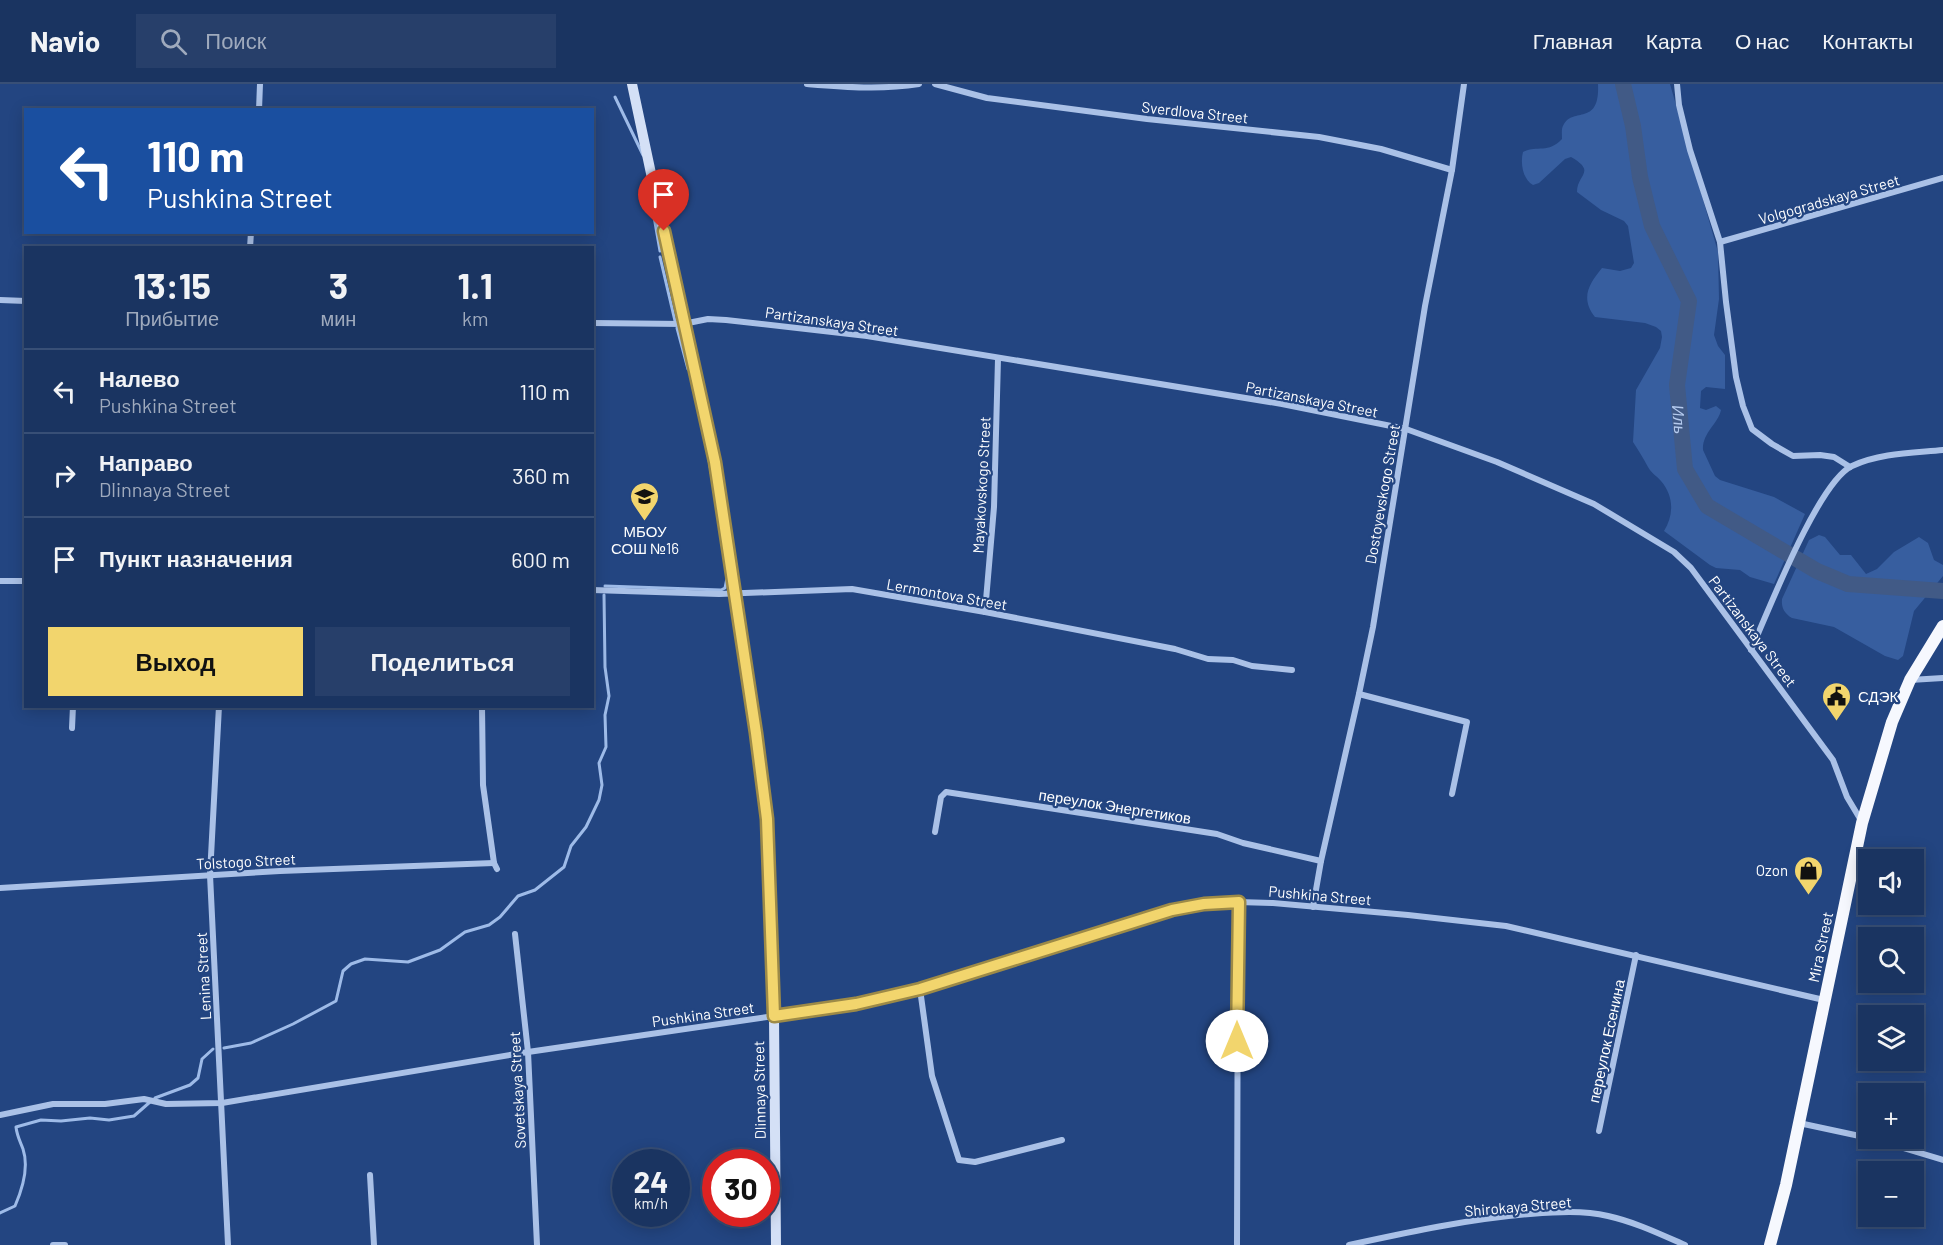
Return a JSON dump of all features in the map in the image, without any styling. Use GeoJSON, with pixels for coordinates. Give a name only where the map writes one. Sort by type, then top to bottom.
{"type":"FeatureCollection","features":[{"type":"Feature","properties":{"kind":"highway","name":"Mira Street"},"geometry":{"type":"LineString","coordinates":[[1770,1245],[1786,1185],[1797,1122],[1863,823],[1892,722],[1910,680],[1943,626]]}},
{"type":"Feature","properties":{"kind":"main road","name":"Dlinnaya Street"},"geometry":{"type":"LineString","coordinates":[[632,84],[715,462],[767,819],[774,1016],[776,1245]]}},
{"type":"Feature","properties":{"kind":"street"},"geometry":{"type":"LineString","coordinates":[[259,108],[260,84]]}},
{"type":"Feature","properties":{"kind":"street"},"geometry":{"type":"LineString","coordinates":[[807,84],[865,89],[919,84]]}},
{"type":"Feature","properties":{"kind":"street","name":"Sverdlova Street"},"geometry":{"type":"LineString","coordinates":[[935,84],[987,98],[1147,119],[1318,137],[1381,149],[1452,170]]}},
{"type":"Feature","properties":{"kind":"street","name":"Dostoyevskogo Street"},"geometry":{"type":"LineString","coordinates":[[1313,907],[1321,861],[1359,694],[1406,429],[1425,306],[1452,170],[1464,84]]}},
{"type":"Feature","properties":{"kind":"street"},"geometry":{"type":"LineString","coordinates":[[1677,84],[1679,105],[1690,150],[1720,242],[1736,377],[1743,406],[1752,429],[1793,456],[1834,457],[1850,467]]}},
{"type":"Feature","properties":{"kind":"street","name":"Volgogradskaya Street"},"geometry":{"type":"LineString","coordinates":[[1720,242],[1943,178]]}},
{"type":"Feature","properties":{"kind":"street"},"geometry":{"type":"LineString","coordinates":[[0,300],[24,301]]}},
{"type":"Feature","properties":{"kind":"street","name":"Partizanskaya Street"},"geometry":{"type":"LineString","coordinates":[[594,323],[683,324],[708,319],[867,336],[1282,404],[1406,429],[1497,462],[1594,504],[1674,552],[1691,568],[1833,760],[1847,797],[1863,823]]}},
{"type":"Feature","properties":{"kind":"street","name":"Mayakovskogo Street"},"geometry":{"type":"LineString","coordinates":[[985,612],[994,507],[998,359]]}},
{"type":"Feature","properties":{"kind":"street"},"geometry":{"type":"LineString","coordinates":[[1751,650],[1812,516],[1830,488],[1850,467],[1877,458],[1943,450]]}},
{"type":"Feature","properties":{"kind":"street"},"geometry":{"type":"LineString","coordinates":[[0,581],[24,581]]}},
{"type":"Feature","properties":{"kind":"street","name":"Lermontova Street"},"geometry":{"type":"LineString","coordinates":[[594,590],[735,594],[852,589],[1175,649],[1208,659],[1233,660],[1252,666],[1292,670]]}},
{"type":"Feature","properties":{"kind":"street"},"geometry":{"type":"LineString","coordinates":[[1910,680],[1943,678]]}},
{"type":"Feature","properties":{"kind":"street"},"geometry":{"type":"LineString","coordinates":[[1359,694],[1467,722],[1452,794]]}},
{"type":"Feature","properties":{"kind":"street"},"geometry":{"type":"LineString","coordinates":[[72,728],[73,708]]}},
{"type":"Feature","properties":{"kind":"street","name":"Lenina Street"},"geometry":{"type":"LineString","coordinates":[[219,708],[210,875],[228,1245]]}},
{"type":"Feature","properties":{"kind":"street","name":"Tolstogo Street"},"geometry":{"type":"LineString","coordinates":[[0,888],[210,875],[496,866],[483,785],[482,708]]}},
{"type":"Feature","properties":{"kind":"street","name":"переулок Энергетиков"},"geometry":{"type":"LineString","coordinates":[[935,832],[941,796],[946,792],[1217,834],[1243,843],[1321,861]]}},
{"type":"Feature","properties":{"kind":"street"},"geometry":{"type":"LineString","coordinates":[[1237,1245],[1239,902]]}},
{"type":"Feature","properties":{"kind":"street","name":"Pushkina Street"},"geometry":{"type":"LineString","coordinates":[[0,1115],[53,1104],[105,1104],[144,1099],[166,1104],[222,1103],[528,1052],[856,1004],[920,989],[1172,910],[1204,904],[1239,902],[1313,907],[1506,926],[1824,1000]]}},
{"type":"Feature","properties":{"kind":"street","name":"Sovetskaya Street"},"geometry":{"type":"LineString","coordinates":[[515,934],[528,1052],[537,1245]]}},
{"type":"Feature","properties":{"kind":"street","name":"переулок Есенина"},"geometry":{"type":"LineString","coordinates":[[1599,1131],[1636,955]]}},
{"type":"Feature","properties":{"kind":"street"},"geometry":{"type":"LineString","coordinates":[[920,989],[932,1076],[959,1160],[975,1162],[1062,1140]]}},
{"type":"Feature","properties":{"kind":"street"},"geometry":{"type":"LineString","coordinates":[[1797,1122],[1858,1135]]}},
{"type":"Feature","properties":{"kind":"street"},"geometry":{"type":"LineString","coordinates":[[1906,1149],[1943,1160]]}},
{"type":"Feature","properties":{"kind":"street"},"geometry":{"type":"LineString","coordinates":[[370,1175],[374,1245]]}},
{"type":"Feature","properties":{"kind":"street","name":"Shirokaya Street"},"geometry":{"type":"LineString","coordinates":[[1349,1245],[1494,1217],[1584,1212],[1647,1228],[1685,1245]]}},
{"type":"Feature","properties":{"kind":"street"},"geometry":{"type":"LineString","coordinates":[[53,1245],[64,1245]]}},
{"type":"Feature","properties":{"kind":"shaded area"},"geometry":{"type":"Polygon","coordinates":[[[1598,84],[1670,84],[1718,252],[1719,299],[1714,335],[1725,355],[1725,389],[1706,387],[1701,391],[1700,408],[1706,410],[1716,406],[1721,410],[1707,434],[1703,450],[1715,476],[1720,480],[1774,497],[1805,514],[1774,584],[1750,577],[1740,570],[1716,568],[1664,531],[1671,512],[1668,493],[1661,481],[1649,469],[1633,442],[1636,390],[1660,348],[1661,331],[1645,323],[1595,317],[1590,310],[1587,297],[1593,280],[1602,268],[1620,271],[1631,268],[1634,263],[1628,226],[1624,221],[1601,210],[1577,192],[1584,170],[1579,162],[1571,157],[1565,159],[1539,183],[1533,185],[1525,175],[1522,166],[1523,152],[1557,144],[1562,139],[1562,127],[1568,119],[1591,111],[1595,106],[1598,84]]]}},
{"type":"Feature","properties":{"kind":"shaded area"},"geometry":{"type":"Polygon","coordinates":[[[1819,535],[1825,537],[1840,555],[1851,555],[1866,574],[1877,569],[1894,552],[1919,537],[1928,543],[1934,560],[1943,565],[1943,576],[1914,611],[1903,656],[1898,660],[1885,656],[1834,627],[1787,615],[1782,599],[1809,540],[1819,535]]]}},
{"type":"Feature","properties":{"kind":"waterway","name":"Иль"},"geometry":{"type":"LineString","coordinates":[[1623,84],[1633,126],[1640,177],[1652,226],[1689,301],[1677,385],[1685,469],[1707,506],[1817,571],[1848,584],[1943,591]]}},
{"type":"Feature","properties":{"kind":"waterway"},"geometry":{"type":"LineString","coordinates":[[615,97],[643,155]]}},
{"type":"Feature","properties":{"kind":"waterway"},"geometry":{"type":"LineString","coordinates":[[649,188],[660,251]]}},
{"type":"Feature","properties":{"kind":"waterway"},"geometry":{"type":"LineString","coordinates":[[660,257],[675,321]]}},
{"type":"Feature","properties":{"kind":"waterway"},"geometry":{"type":"LineString","coordinates":[[677,328],[688,369]]}},
{"type":"Feature","properties":{"kind":"waterway"},"geometry":{"type":"LineString","coordinates":[[708,454],[714,489]]}},
{"type":"Feature","properties":{"kind":"waterway"},"geometry":{"type":"LineString","coordinates":[[605,586],[721,590],[725,588],[727,578]]}},
{"type":"Feature","properties":{"kind":"waterway"},"geometry":{"type":"LineString","coordinates":[[224,1048],[251,1043],[336,1001],[343,971],[351,964],[365,959],[408,962],[440,950],[465,932],[489,925],[500,917],[518,896],[535,890],[564,867],[571,846],[586,827],[599,800],[602,785],[599,763],[606,747],[605,715],[609,696],[605,667],[604,595]]}},
{"type":"Feature","properties":{"kind":"waterway"},"geometry":{"type":"LineString","coordinates":[[155,1098],[190,1085],[198,1078],[202,1059],[213,1049]]}},
{"type":"Feature","properties":{"kind":"waterway"},"geometry":{"type":"LineString","coordinates":[[0,1213],[15,1206],[24,1178],[25,1156],[16,1127],[41,1120],[61,1121],[90,1118],[109,1120],[134,1116],[150,1102]]}},
{"type":"Feature","properties":{"kind":"place","name":"МБОУ СОШ №16"},"geometry":{"type":"Point","coordinates":[645,522]}},
{"type":"Feature","properties":{"kind":"place","name":"СДЭК"},"geometry":{"type":"Point","coordinates":[1837,722]}},
{"type":"Feature","properties":{"kind":"place","name":"Ozon"},"geometry":{"type":"Point","coordinates":[1809,896]}},
{"type":"Feature","properties":{"kind":"route"},"geometry":{"type":"LineString","coordinates":[[664,231],[715,462],[756,733],[767,819],[774,1016],[856,1004],[920,989],[1172,910],[1204,904],[1239,902],[1237,1041]]}}]}
